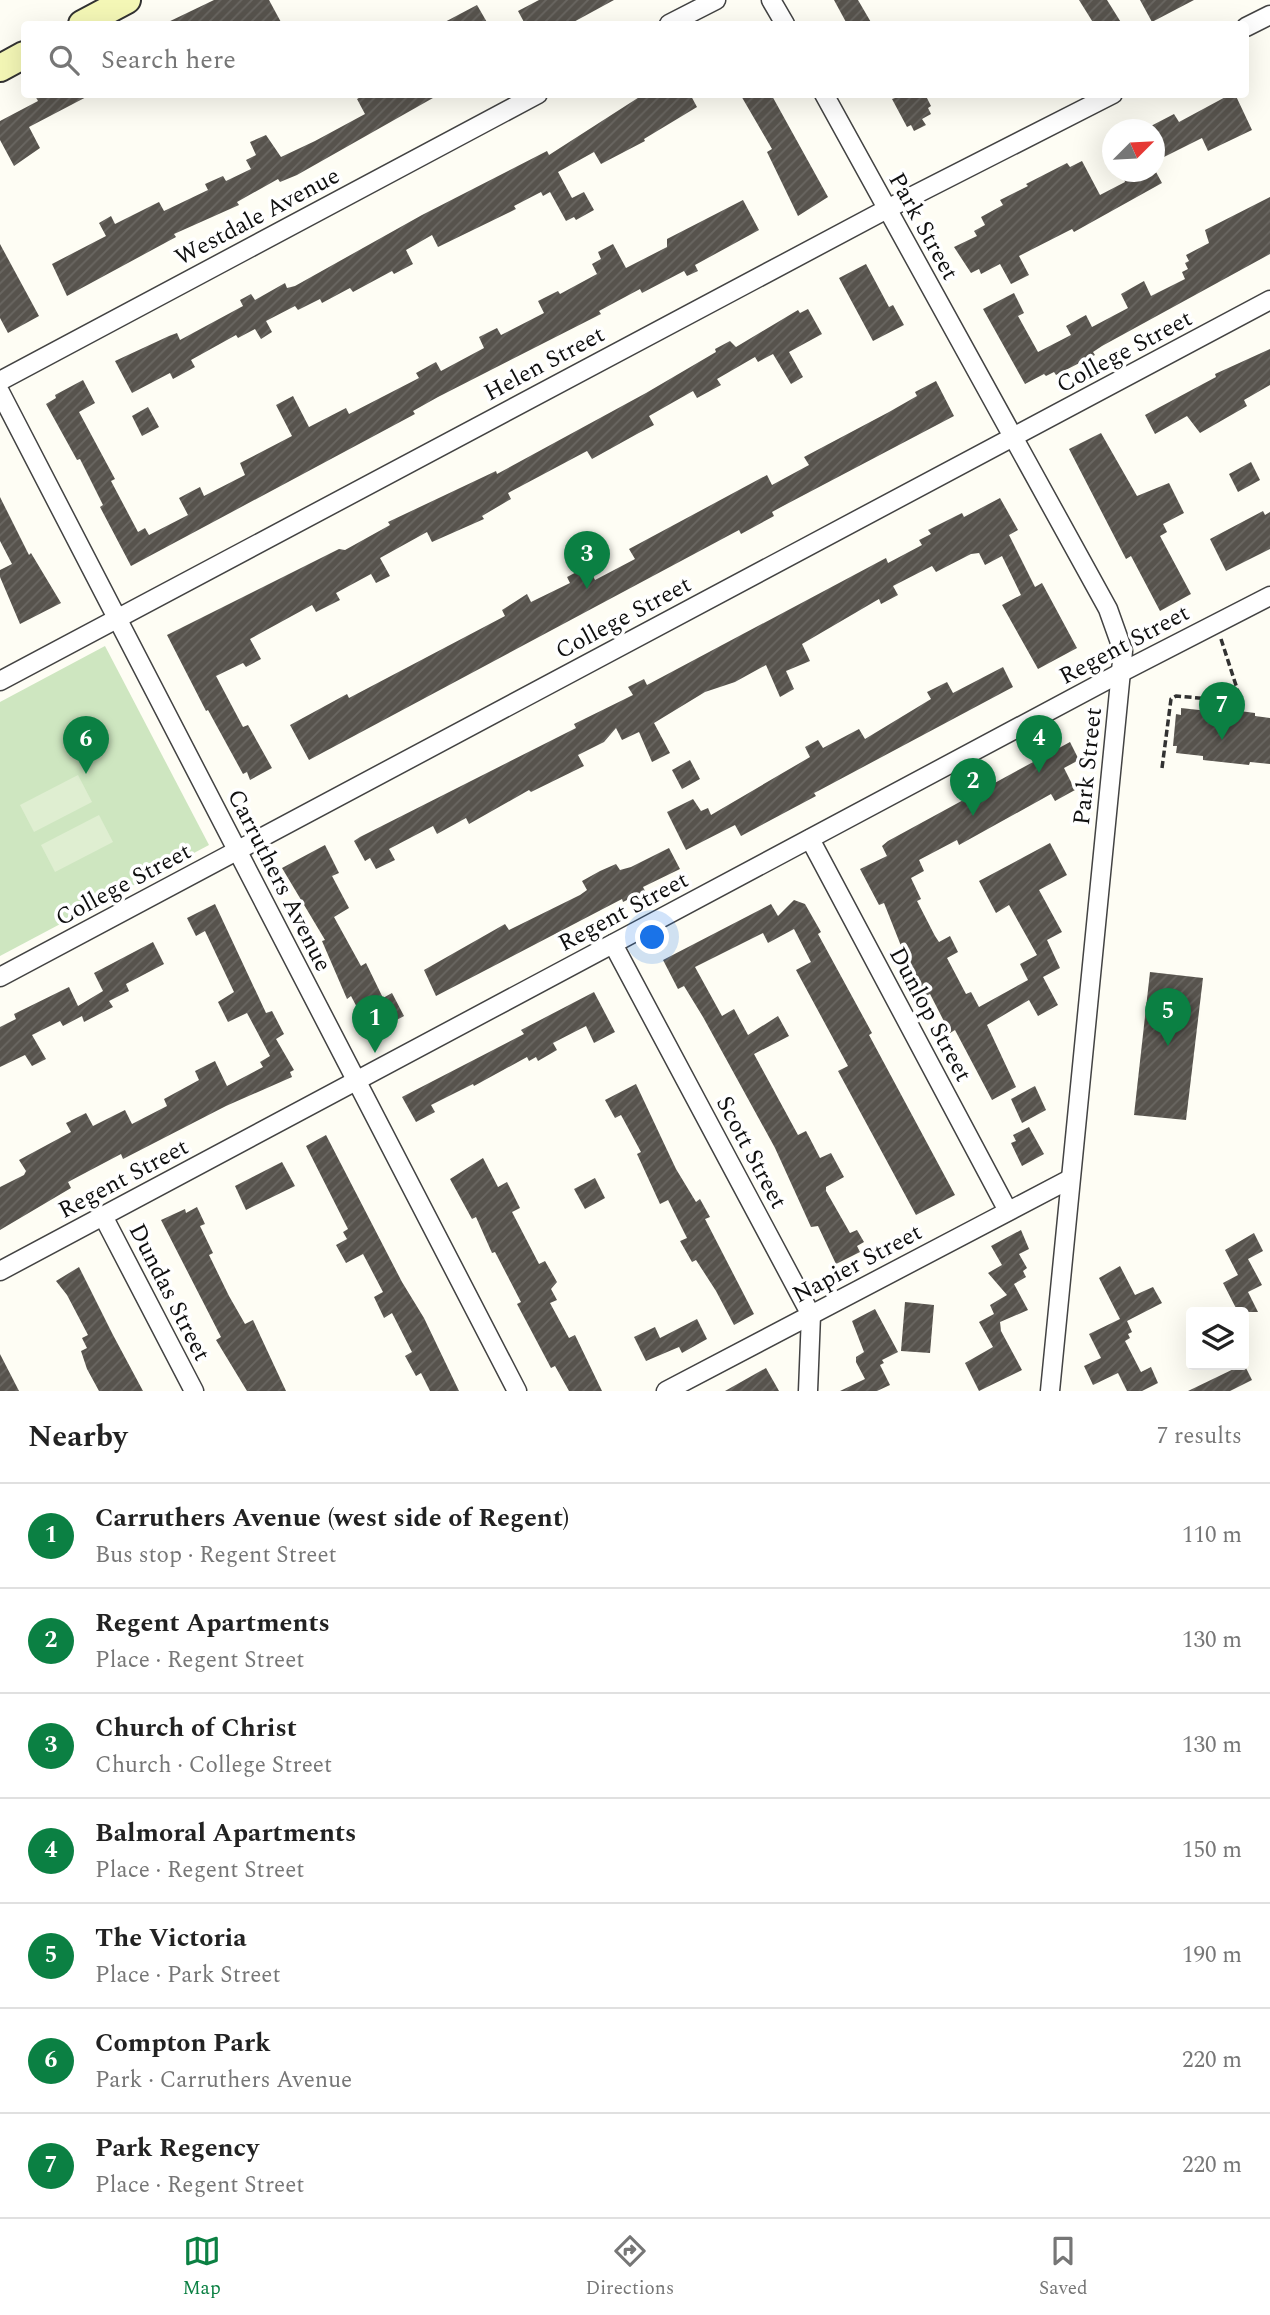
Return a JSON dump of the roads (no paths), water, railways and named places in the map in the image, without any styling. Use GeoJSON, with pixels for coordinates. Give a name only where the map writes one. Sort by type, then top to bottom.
{"type":"FeatureCollection","features":[{"type":"Feature","properties":{"kind":"street"},"geometry":{"type":"LineString","coordinates":[[88,21],[127,0]]}},
{"type":"Feature","properties":{"kind":"street"},"geometry":{"type":"LineString","coordinates":[[676,21],[716,0]]}},
{"type":"Feature","properties":{"kind":"street"},"geometry":{"type":"LineString","coordinates":[[771,0],[783,21]]}},
{"type":"Feature","properties":{"kind":"street"},"geometry":{"type":"LineString","coordinates":[[1249,25],[1270,15]]}},
{"type":"Feature","properties":{"kind":"street"},"geometry":{"type":"LineString","coordinates":[[0,68],[21,57]]}},
{"type":"Feature","properties":{"kind":"street","name":"Westdale Avenue"},"geometry":{"type":"LineString","coordinates":[[0,381],[531,98]]}},
{"type":"Feature","properties":{"kind":"street","name":"Park Street"},"geometry":{"type":"LineString","coordinates":[[826,98],[1108,610],[1124,651],[1050,1391]]}},
{"type":"Feature","properties":{"kind":"street","name":"Helen Street"},"geometry":{"type":"LineString","coordinates":[[0,681],[887,209],[1105,98]]}},
{"type":"Feature","properties":{"kind":"street","name":"College Street"},"geometry":{"type":"LineString","coordinates":[[0,977],[1270,300]]}},
{"type":"Feature","properties":{"kind":"street","name":"Carruthers Avenue"},"geometry":{"type":"LineString","coordinates":[[0,392],[517,1391]]}},
{"type":"Feature","properties":{"kind":"street","name":"Regent Street"},"geometry":{"type":"LineString","coordinates":[[0,1271],[1122,672],[1270,596]]}},
{"type":"Feature","properties":{"kind":"street","name":"Dunlop Street"},"geometry":{"type":"LineString","coordinates":[[810,839],[1008,1212]]}},
{"type":"Feature","properties":{"kind":"street","name":"Scott Street"},"geometry":{"type":"LineString","coordinates":[[613,944],[811,1315]]}},
{"type":"Feature","properties":{"kind":"street","name":"Napier Street"},"geometry":{"type":"LineString","coordinates":[[666,1391],[1070,1179]]}},
{"type":"Feature","properties":{"kind":"street","name":"Dundas Street"},"geometry":{"type":"LineString","coordinates":[[103,1216],[194,1391]]}},
{"type":"Feature","properties":{"kind":"street"},"geometry":{"type":"LineString","coordinates":[[808,1391],[811,1315]]}},
{"type":"Feature","properties":{"kind":"place","name":"Church of Christ"},"geometry":{"type":"Point","coordinates":[587,589]}},
{"type":"Feature","properties":{"kind":"place","name":"Park Regency"},"geometry":{"type":"Point","coordinates":[1222,740]}},
{"type":"Feature","properties":{"kind":"place","name":"Balmoral Apartments"},"geometry":{"type":"Point","coordinates":[1039,773]}},
{"type":"Feature","properties":{"kind":"place","name":"Compton Park"},"geometry":{"type":"Point","coordinates":[86,774]}},
{"type":"Feature","properties":{"kind":"place","name":"Regent Apartments"},"geometry":{"type":"Point","coordinates":[973,816]}},
{"type":"Feature","properties":{"kind":"place","name":"The Victoria"},"geometry":{"type":"Point","coordinates":[1168,1046]}},
{"type":"Feature","properties":{"kind":"place","name":"Carruthers Avenue (west side of Regent)"},"geometry":{"type":"Point","coordinates":[375,1053]}}]}
